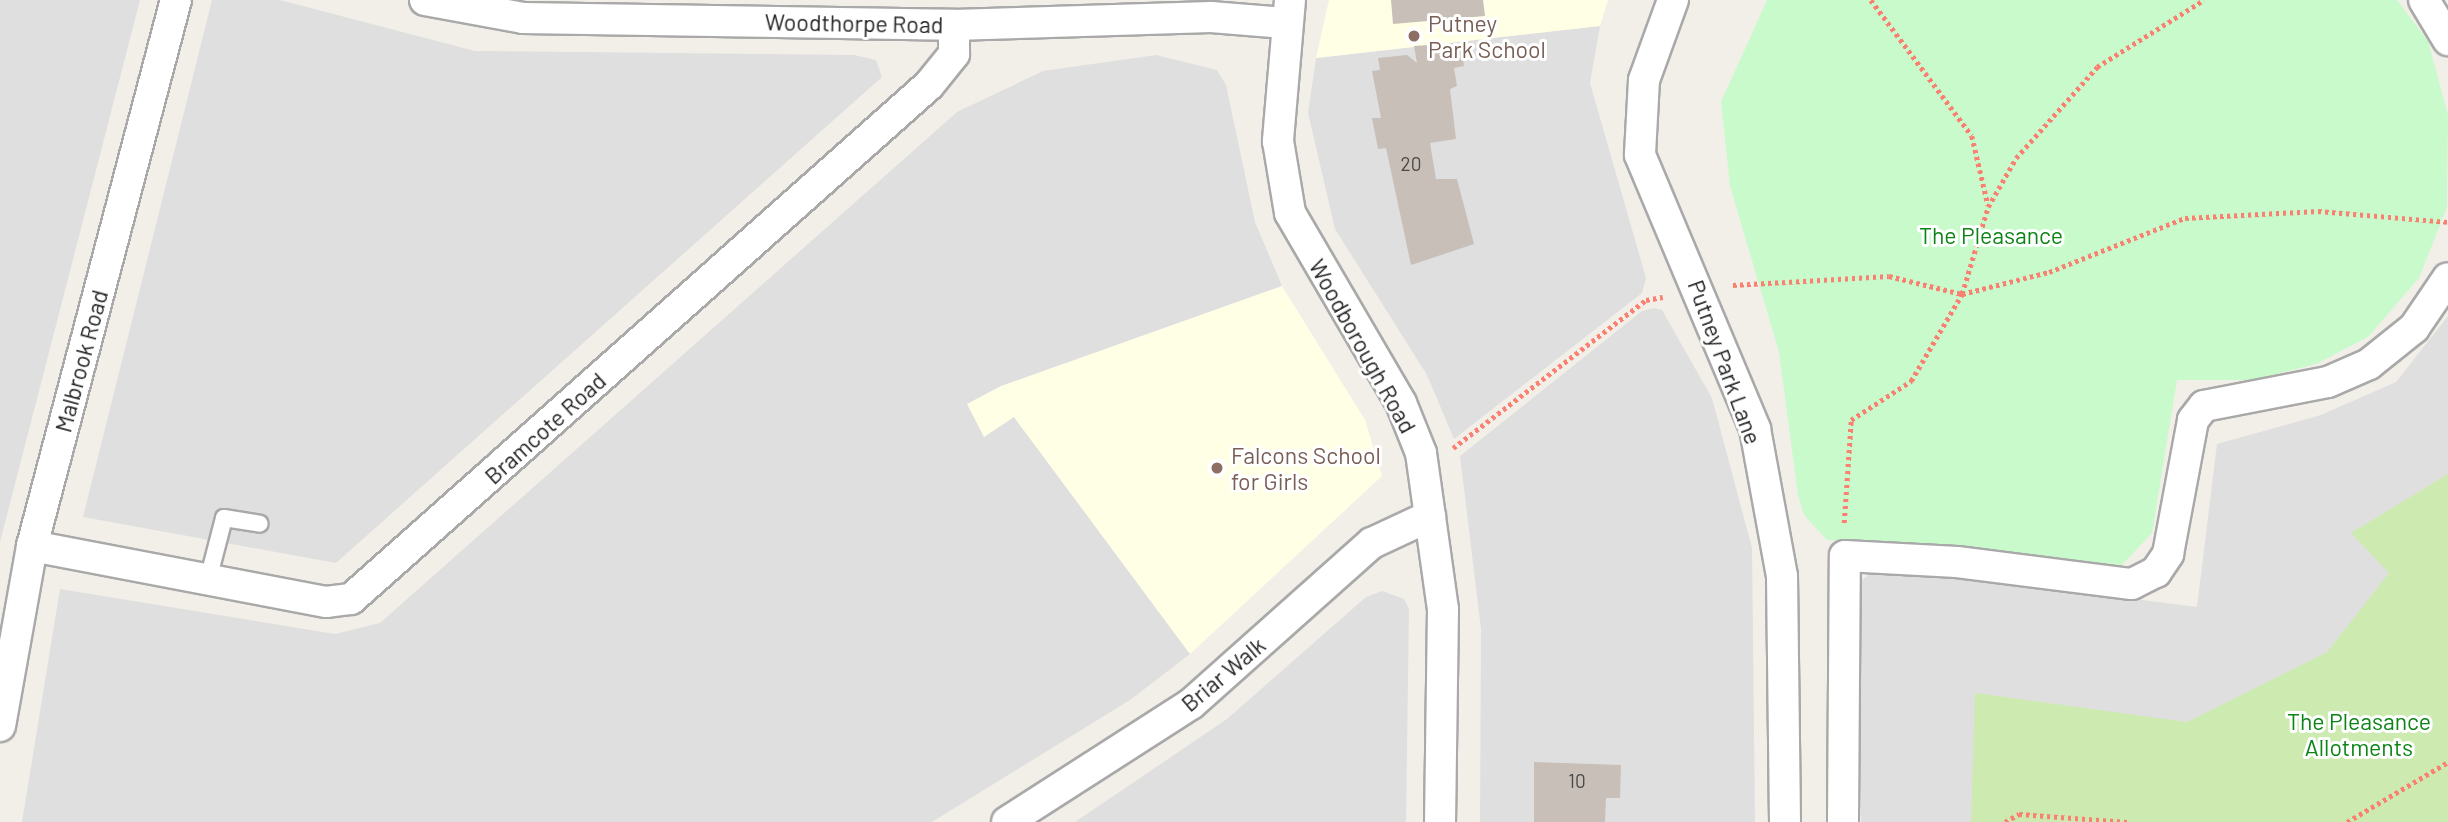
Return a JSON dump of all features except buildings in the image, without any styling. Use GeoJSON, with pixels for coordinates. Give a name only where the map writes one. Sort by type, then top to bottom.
{"type":"FeatureCollection","features":[{"type":"Feature","properties":{"kind":"street","name":"Malbrook Road"},"geometry":{"type":"LineString","coordinates":[[0,726],[32,546],[176,0]]}},
{"type":"Feature","properties":{"kind":"street","name":"Woodthorpe Road"},"geometry":{"type":"LineString","coordinates":[[425,0],[523,18],[954,25],[1211,17],[1287,11]]}},
{"type":"Feature","properties":{"kind":"street","name":"Putney Park Lane"},"geometry":{"type":"LineString","coordinates":[[1673,0],[1644,80],[1640,155],[1700,290],[1755,429],[1782,576],[1785,822]]}},
{"type":"Feature","properties":{"kind":"street"},"geometry":{"type":"LineString","coordinates":[[2424,0],[2448,40]]}},
{"type":"Feature","properties":{"kind":"street","name":"Woodborough Road"},"geometry":{"type":"LineString","coordinates":[[1287,11],[1278,141],[1290,213],[1401,403],[1421,453],[1443,608],[1440,822]]}},
{"type":"Feature","properties":{"kind":"street","name":"Bramcote Road"},"geometry":{"type":"LineString","coordinates":[[32,546],[209,576],[326,602],[351,599],[376,582],[929,85],[954,54],[954,25]]}},
{"type":"Feature","properties":{"kind":"street"},"geometry":{"type":"LineString","coordinates":[[1843,822],[1845,556],[1957,562],[2133,584],[2156,572],[2168,554],[2193,419],[2204,406],[2328,382],[2369,364],[2414,328],[2448,278]]}},
{"type":"Feature","properties":{"kind":"street","name":"Briar Walk"},"geometry":{"type":"LineString","coordinates":[[1007,822],[1191,704],[1372,543],[1430,516]]}},
{"type":"Feature","properties":{"kind":"lane"},"geometry":{"type":"LineString","coordinates":[[209,576],[224,518],[260,524]]}},
{"type":"Feature","properties":{"kind":"path"},"geometry":{"type":"LineString","coordinates":[[1871,0],[1972,135],[1988,207]]}},
{"type":"Feature","properties":{"kind":"path"},"geometry":{"type":"LineString","coordinates":[[1845,556],[1851,420],[1912,381],[1962,294],[1988,207],[2015,158],[2097,67],[2204,0]]}},
{"type":"Feature","properties":{"kind":"path"},"geometry":{"type":"LineString","coordinates":[[1449,449],[1646,300],[1797,277],[1889,276],[1962,294],[2049,272],[2185,218],[2318,211],[2448,222]]}},
{"type":"Feature","properties":{"kind":"path"},"geometry":{"type":"LineString","coordinates":[[2347,822],[2448,762]]}},
{"type":"Feature","properties":{"kind":"path"},"geometry":{"type":"LineString","coordinates":[[2006,822],[2019,814],[2128,822]]}},
{"type":"Feature","properties":{"kind":"shaded area"},"geometry":{"type":"Polygon","coordinates":[[[0,0],[140,0],[0,542],[0,0]]]}},
{"type":"Feature","properties":{"kind":"shaded area"},"geometry":{"type":"Polygon","coordinates":[[[212,0],[280,0],[475,51],[854,55],[876,60],[882,77],[336,563],[83,517],[212,0]]]}},
{"type":"Feature","properties":{"kind":"shaded area","name":"Putney Park School"},"geometry":{"type":"Polygon","coordinates":[[[1329,0],[1608,0],[1600,26],[1316,58],[1329,0]]]}},
{"type":"Feature","properties":{"kind":"shaded area"},"geometry":{"type":"Polygon","coordinates":[[[1600,26],[1590,83],[1646,278],[1642,293],[1454,439],[1427,375],[1335,229],[1308,113],[1316,58],[1600,26]]]}},
{"type":"Feature","properties":{"kind":"shaded area"},"geometry":{"type":"Polygon","coordinates":[[[1156,55],[1217,70],[1226,85],[1255,222],[1282,286],[1214,311],[1014,417],[1190,654],[1130,700],[932,822],[22,822],[60,589],[335,634],[380,623],[957,112],[1043,71],[1156,55]]]}},
{"type":"Feature","properties":{"kind":"shaded area","name":"Falcons School for Girls"},"geometry":{"type":"Polygon","coordinates":[[[1282,286],[1365,420],[1382,476],[1190,654],[1014,417],[984,437],[967,404],[1001,386],[1282,286]]]}},
{"type":"Feature","properties":{"kind":"shaded area"},"geometry":{"type":"Polygon","coordinates":[[[1654,308],[1662,310],[1712,398],[1752,548],[1755,822],[1480,822],[1481,629],[1460,456],[1642,311],[1654,308]]]}},
{"type":"Feature","properties":{"kind":"shaded area"},"geometry":{"type":"Polygon","coordinates":[[[2448,316],[2448,822],[1861,822],[1861,581],[1879,566],[2197,607],[2217,444],[2321,415],[2396,382],[2448,316]]]}},
{"type":"Feature","properties":{"kind":"shaded area"},"geometry":{"type":"Polygon","coordinates":[[[1382,591],[1404,599],[1409,609],[1406,822],[1075,822],[1227,719],[1366,597],[1382,591]]]}},
{"type":"Feature","properties":{"kind":"green space","name":"The Pleasance"},"geometry":{"type":"Polygon","coordinates":[[[1767,0],[2397,0],[2428,41],[2448,115],[2447,207],[2419,278],[2368,337],[2316,364],[2253,380],[2177,380],[2152,533],[2120,567],[1929,544],[1827,540],[1804,515],[1798,495],[1779,352],[1730,186],[1721,102],[1767,0]]]}},
{"type":"Feature","properties":{"kind":"green space","name":"The Pleasance Allotments"},"geometry":{"type":"Polygon","coordinates":[[[2448,474],[2448,822],[1971,822],[1975,693],[2187,722],[2327,652],[2389,573],[2351,533],[2448,474]]]}},
{"type":"Feature","properties":{"kind":"place","name":"Putney Park School"},"geometry":{"type":"Point","coordinates":[1414,36]}},
{"type":"Feature","properties":{"kind":"place","name":"Falcons School for Girls"},"geometry":{"type":"Point","coordinates":[1217,468]}}]}
